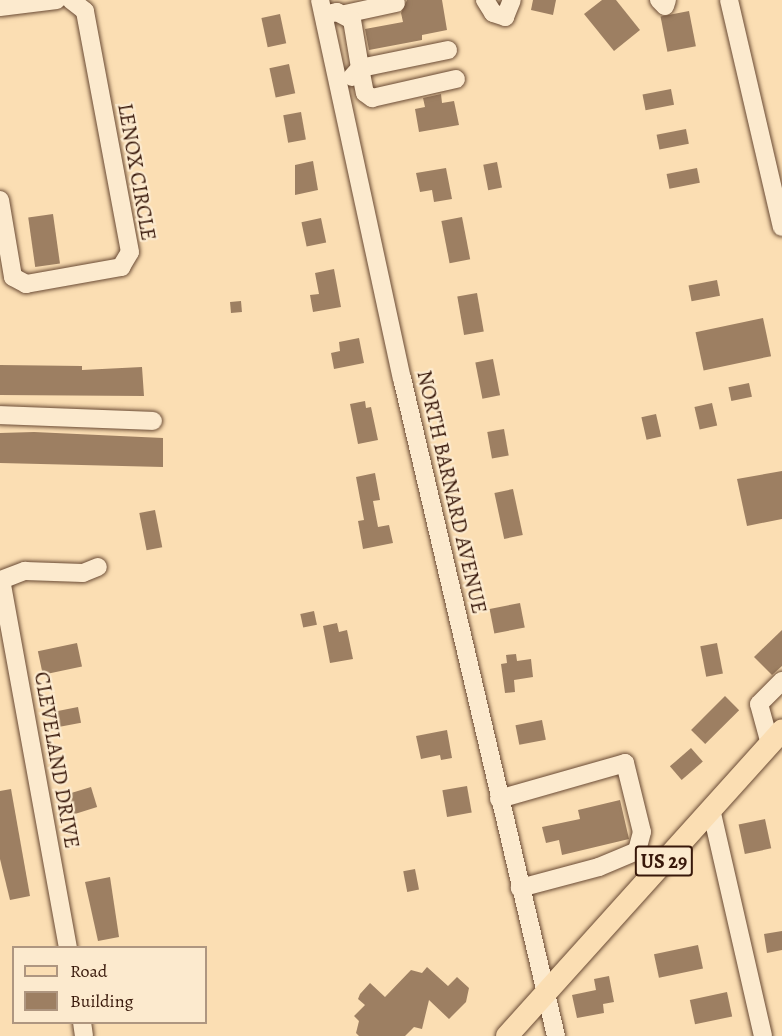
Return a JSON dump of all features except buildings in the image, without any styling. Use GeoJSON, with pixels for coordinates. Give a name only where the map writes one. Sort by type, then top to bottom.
{"type":"FeatureCollection","features":[{"type":"Feature","properties":{"kind":"main road","name":"US 29"},"geometry":{"type":"LineString","coordinates":[[507,1036],[776,737]]}},
{"type":"Feature","properties":{"kind":"street"},"geometry":{"type":"LineString","coordinates":[[0,7],[57,0]]}},
{"type":"Feature","properties":{"kind":"street","name":"LENOX CIRCLE"},"geometry":{"type":"LineString","coordinates":[[0,201],[2,227],[13,277],[26,284],[122,267],[130,252],[85,11],[71,0]]}},
{"type":"Feature","properties":{"kind":"street"},"geometry":{"type":"LineString","coordinates":[[485,0],[493,13],[506,17],[512,0]]}},
{"type":"Feature","properties":{"kind":"street"},"geometry":{"type":"LineString","coordinates":[[659,0],[665,6],[667,0]]}},
{"type":"Feature","properties":{"kind":"street"},"geometry":{"type":"LineString","coordinates":[[729,0],[782,226]]}},
{"type":"Feature","properties":{"kind":"street"},"geometry":{"type":"LineString","coordinates":[[345,14],[396,3]]}},
{"type":"Feature","properties":{"kind":"street"},"geometry":{"type":"LineString","coordinates":[[322,7],[345,14],[352,20],[365,93],[372,98],[456,79]]}},
{"type":"Feature","properties":{"kind":"street","name":"NORTH BARNARD AVENUE"},"geometry":{"type":"LineString","coordinates":[[322,7],[499,799],[556,1036]]}},
{"type":"Feature","properties":{"kind":"street"},"geometry":{"type":"LineString","coordinates":[[339,82],[353,77],[360,68],[448,50]]}},
{"type":"Feature","properties":{"kind":"street"},"geometry":{"type":"LineString","coordinates":[[0,415],[153,421]]}},
{"type":"Feature","properties":{"kind":"street"},"geometry":{"type":"LineString","coordinates":[[1,580],[25,571],[83,573],[98,567]]}},
{"type":"Feature","properties":{"kind":"street","name":"CLEVELAND DRIVE"},"geometry":{"type":"LineString","coordinates":[[1,580],[68,946]]}},
{"type":"Feature","properties":{"kind":"street"},"geometry":{"type":"LineString","coordinates":[[776,737],[759,704],[782,681]]}},
{"type":"Feature","properties":{"kind":"street"},"geometry":{"type":"LineString","coordinates":[[499,799],[625,763],[642,832],[637,851]]}},
{"type":"Feature","properties":{"kind":"street"},"geometry":{"type":"LineString","coordinates":[[711,809],[763,1036]]}},
{"type":"Feature","properties":{"kind":"street"},"geometry":{"type":"LineString","coordinates":[[637,851],[660,866]]}},
{"type":"Feature","properties":{"kind":"street"},"geometry":{"type":"LineString","coordinates":[[520,888],[599,867],[637,851]]}}]}
